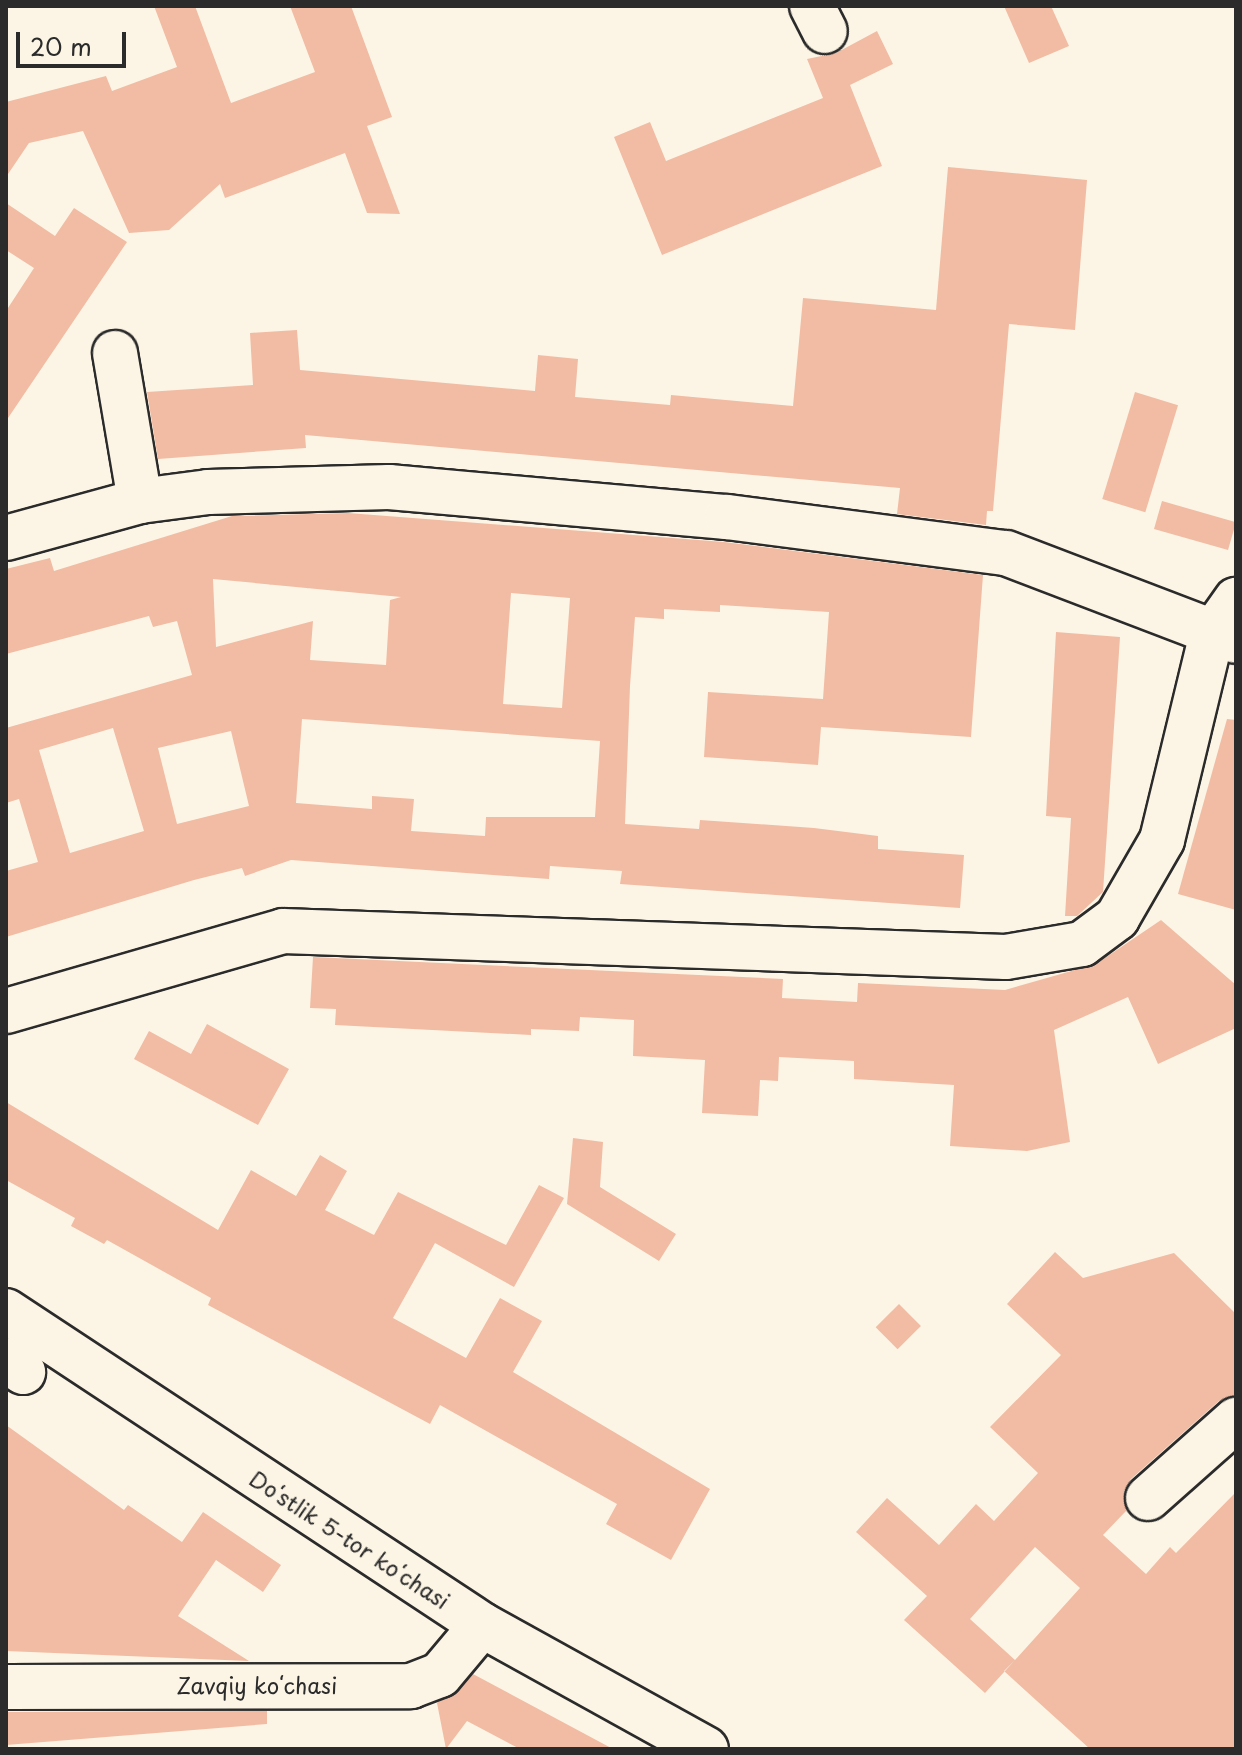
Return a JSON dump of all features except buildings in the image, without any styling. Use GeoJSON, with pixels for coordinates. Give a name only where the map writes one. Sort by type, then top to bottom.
{"type":"FeatureCollection","features":[{"type":"Feature","properties":{"kind":"street"},"geometry":{"type":"LineString","coordinates":[[115,353],[140,501]]}},
{"type":"Feature","properties":{"kind":"street"},"geometry":{"type":"LineString","coordinates":[[6,538],[140,501],[208,492],[389,487],[727,517],[1006,553],[1228,625],[1162,840],[1117,918],[1082,944],[1006,957],[283,931],[6,1011]]}},
{"type":"Feature","properties":{"kind":"street","name":"Doʻstlik 5-tor koʻchasi"},"geometry":{"type":"LineString","coordinates":[[6,1311],[482,1625],[706,1749]]}},
{"type":"Feature","properties":{"kind":"street"},"geometry":{"type":"LineString","coordinates":[[1148,1498],[1236,1420]]}},
{"type":"Feature","properties":{"kind":"street","name":"Zavqiy koʻchasi"},"geometry":{"type":"LineString","coordinates":[[6,1687],[411,1686],[440,1675],[482,1625]]}}]}
